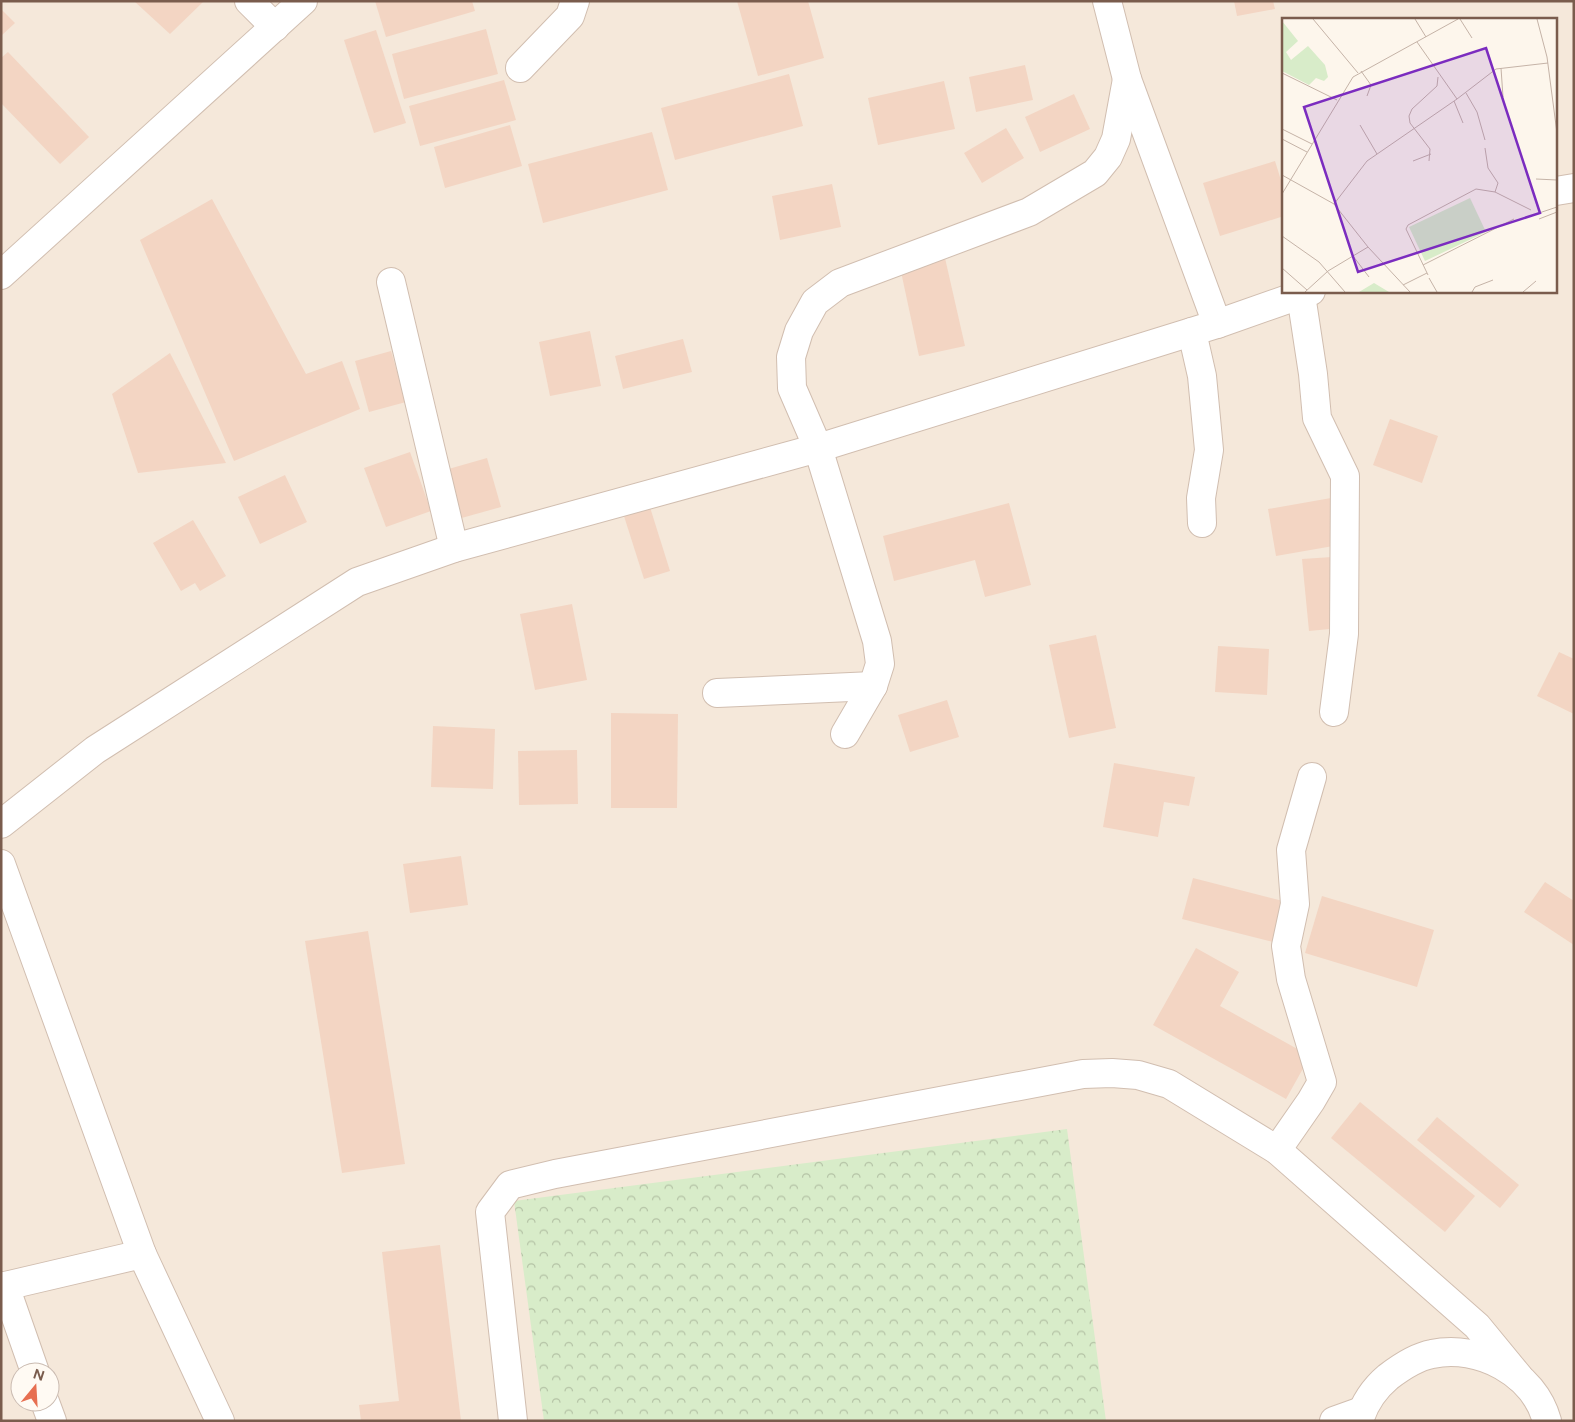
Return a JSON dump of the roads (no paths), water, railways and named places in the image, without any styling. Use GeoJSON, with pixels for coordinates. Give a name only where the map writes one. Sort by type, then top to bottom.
{"type":"FeatureCollection","features":[{"type":"Feature","properties":{"kind":"street"},"geometry":{"type":"LineString","coordinates":[[249,1],[274,27]]}},
{"type":"Feature","properties":{"kind":"street"},"geometry":{"type":"LineString","coordinates":[[1,276],[303,1]]}},
{"type":"Feature","properties":{"kind":"street"},"geometry":{"type":"LineString","coordinates":[[520,68],[570,16],[575,1]]}},
{"type":"Feature","properties":{"kind":"street"},"geometry":{"type":"LineString","coordinates":[[1107,1],[1127,79],[1217,324]]}},
{"type":"Feature","properties":{"kind":"street"},"geometry":{"type":"LineString","coordinates":[[845,734],[873,686],[880,664],[877,641],[818,448],[792,388],[791,357],[799,331],[815,302],[840,283],[1028,212],[1095,173],[1108,156],[1116,140],[1127,79]]}},
{"type":"Feature","properties":{"kind":"street"},"geometry":{"type":"LineString","coordinates":[[1558,191],[1574,188]]}},
{"type":"Feature","properties":{"kind":"street"},"geometry":{"type":"LineString","coordinates":[[391,282],[454,548]]}},
{"type":"Feature","properties":{"kind":"street"},"geometry":{"type":"LineString","coordinates":[[1,824],[95,750],[358,582],[454,548],[818,448],[1192,332],[1306,293],[1317,418],[1345,476],[1344,634],[1334,712]]}},
{"type":"Feature","properties":{"kind":"street"},"geometry":{"type":"LineString","coordinates":[[1192,332],[1202,376],[1209,450],[1201,498],[1202,523]]}},
{"type":"Feature","properties":{"kind":"street"},"geometry":{"type":"LineString","coordinates":[[717,693],[873,686]]}},
{"type":"Feature","properties":{"kind":"street"},"geometry":{"type":"LineString","coordinates":[[1277,1150],[1322,1082],[1291,979],[1286,946],[1295,904],[1291,850],[1312,777]]}},
{"type":"Feature","properties":{"kind":"street"},"geometry":{"type":"LineString","coordinates":[[1,864],[142,1254],[220,1421]]}},
{"type":"Feature","properties":{"kind":"street"},"geometry":{"type":"LineString","coordinates":[[513,1421],[490,1212],[510,1185],[555,1174],[1084,1074],[1102,1073],[1138,1075],[1169,1084],[1277,1150],[1477,1326],[1534,1394],[1545,1413],[1547,1421]]}},
{"type":"Feature","properties":{"kind":"street"},"geometry":{"type":"LineString","coordinates":[[31,1362],[3,1286],[142,1254]]}},
{"type":"Feature","properties":{"kind":"street"},"geometry":{"type":"LineString","coordinates":[[1334,1421],[1361,1416],[1378,1385],[1403,1366],[1432,1354],[1463,1352],[1493,1360],[1519,1377]]}}]}
